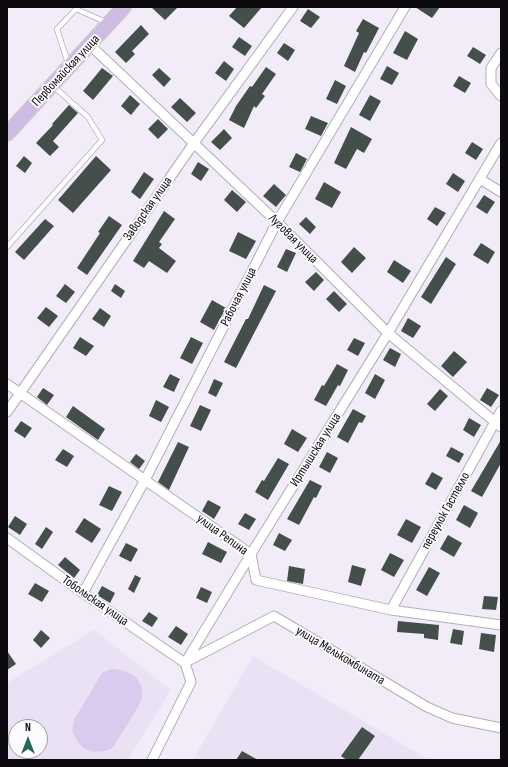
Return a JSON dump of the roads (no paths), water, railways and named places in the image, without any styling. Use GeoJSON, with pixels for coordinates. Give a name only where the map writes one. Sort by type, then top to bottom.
{"type":"FeatureCollection","features":[{"type":"Feature","properties":{"kind":"main road","name":"Первомайская улица"},"geometry":{"type":"LineString","coordinates":[[7,134],[124,7]]}},
{"type":"Feature","properties":{"kind":"street","name":"Заводская улица"},"geometry":{"type":"LineString","coordinates":[[7,412],[194,143],[292,7]]}},
{"type":"Feature","properties":{"kind":"street","name":"Рабочая улица"},"geometry":{"type":"LineString","coordinates":[[83,594],[145,480],[277,222],[405,7]]}},
{"type":"Feature","properties":{"kind":"street","name":"Луговая улица"},"geometry":{"type":"LineString","coordinates":[[90,45],[277,222],[388,333],[498,425]]}},
{"type":"Feature","properties":{"kind":"street"},"geometry":{"type":"LineString","coordinates":[[501,53],[491,68],[491,84],[501,96]]}},
{"type":"Feature","properties":{"kind":"street","name":"Иртышская улица"},"geometry":{"type":"LineString","coordinates":[[185,663],[250,554],[388,333],[501,143]]}},
{"type":"Feature","properties":{"kind":"street"},"geometry":{"type":"LineString","coordinates":[[480,179],[501,192]]}},
{"type":"Feature","properties":{"kind":"street","name":"улица Репина"},"geometry":{"type":"LineString","coordinates":[[7,384],[250,554],[256,580],[391,610],[501,625]]}},
{"type":"Feature","properties":{"kind":"street","name":"переулок Гастелло"},"geometry":{"type":"LineString","coordinates":[[391,610],[498,425],[501,412]]}},
{"type":"Feature","properties":{"kind":"street","name":"Тобольская улица"},"geometry":{"type":"LineString","coordinates":[[7,538],[83,594],[185,663]]}},
{"type":"Feature","properties":{"kind":"street","name":"улица Мелькомбината"},"geometry":{"type":"LineString","coordinates":[[185,663],[274,616],[426,707],[452,718],[501,728]]}},
{"type":"Feature","properties":{"kind":"street"},"geometry":{"type":"LineString","coordinates":[[152,760],[191,682],[185,663]]}},
{"type":"Feature","properties":{"kind":"lane"},"geometry":{"type":"LineString","coordinates":[[70,67],[57,29],[76,9],[110,23]]}},
{"type":"Feature","properties":{"kind":"lane"},"geometry":{"type":"LineString","coordinates":[[7,247],[102,140],[88,117],[52,85]]}}]}
